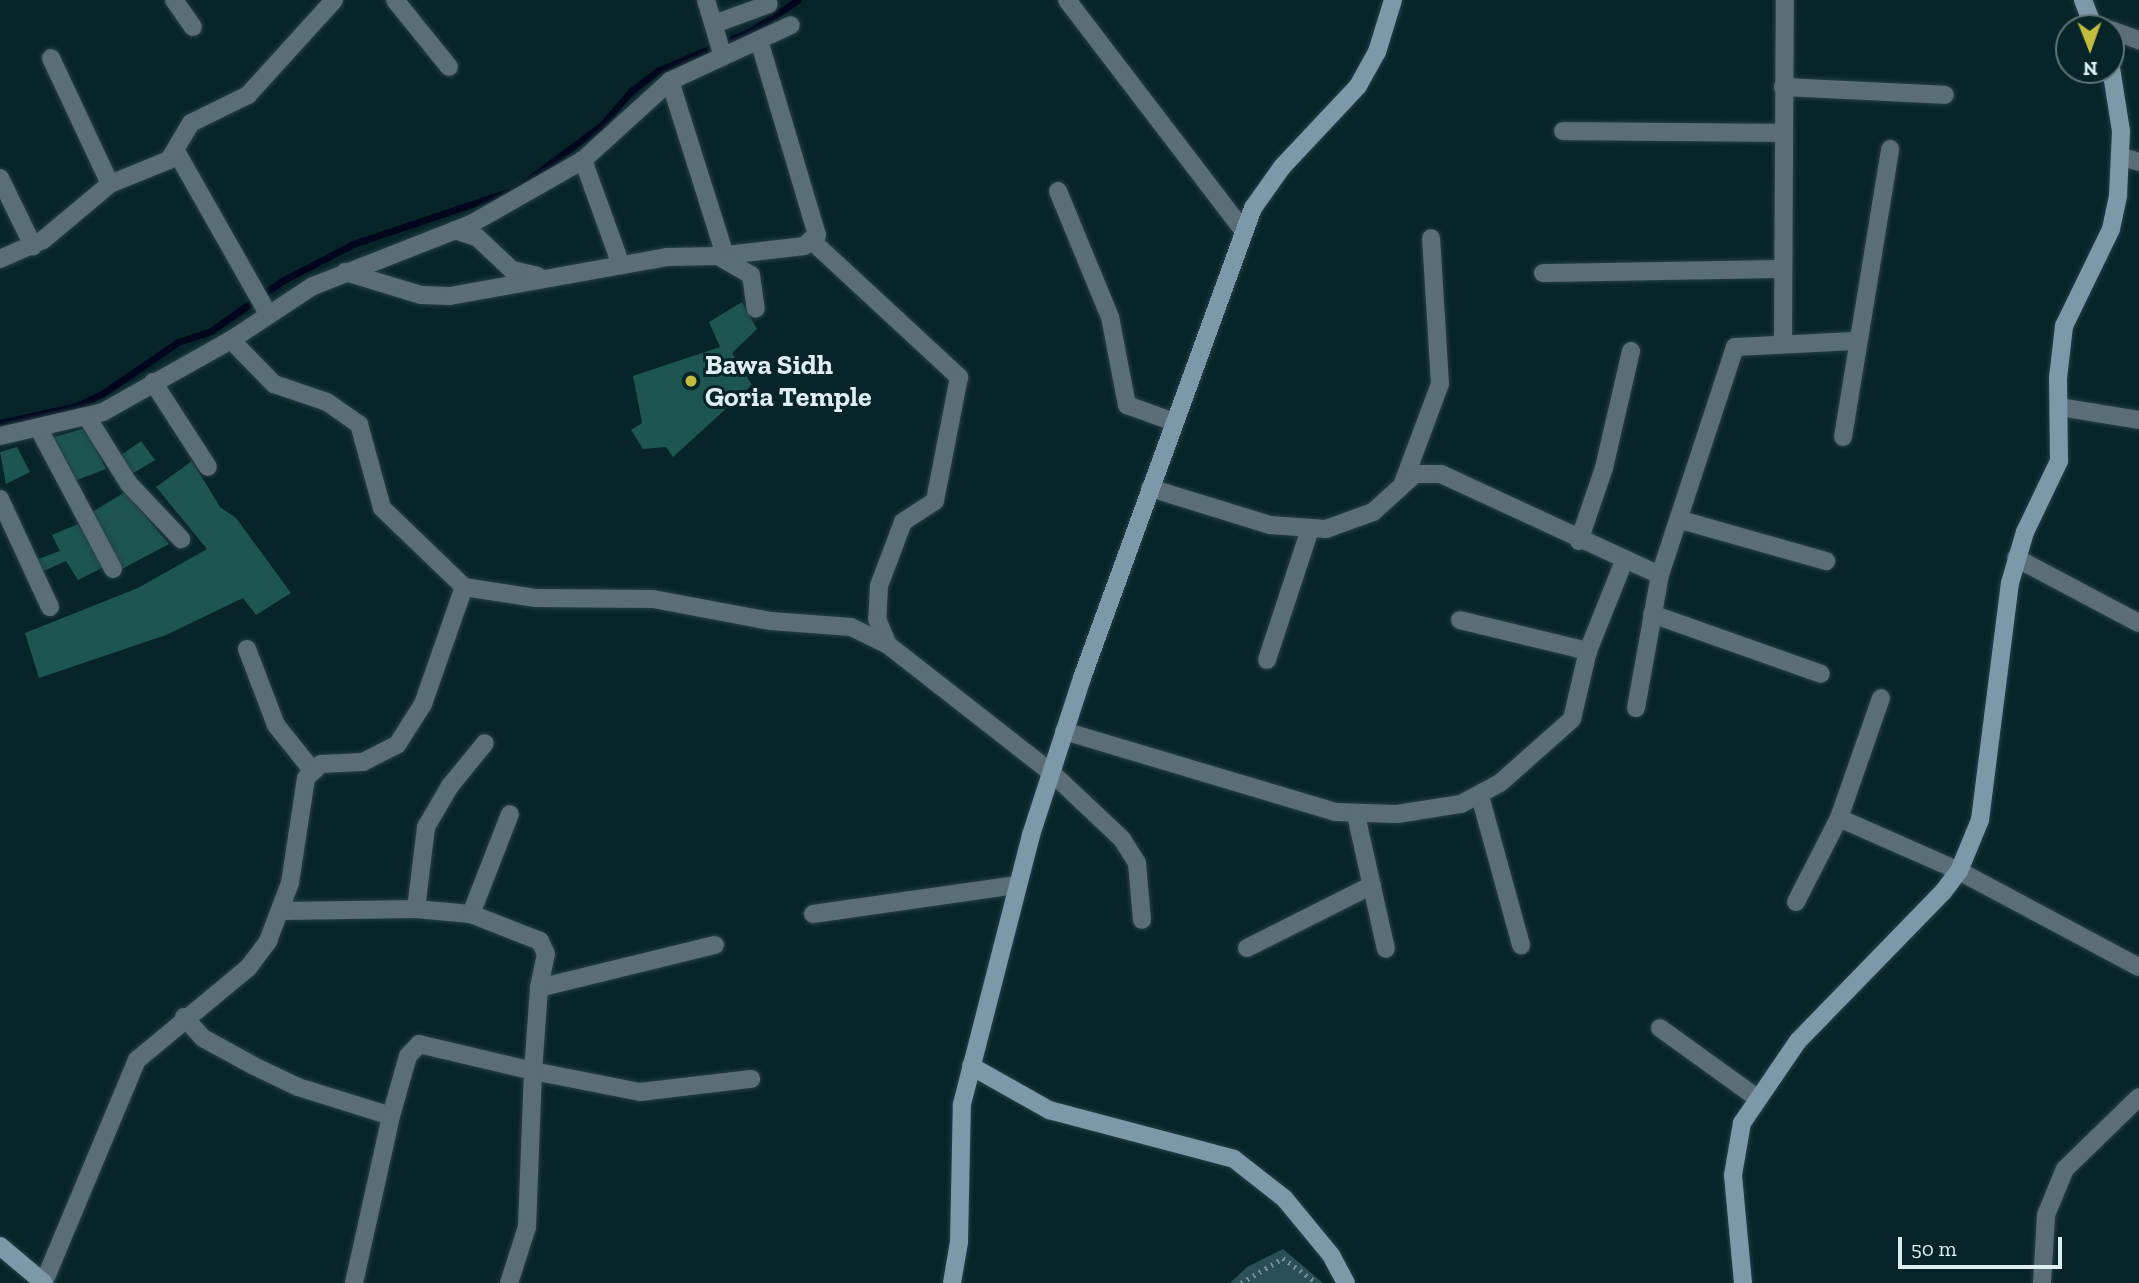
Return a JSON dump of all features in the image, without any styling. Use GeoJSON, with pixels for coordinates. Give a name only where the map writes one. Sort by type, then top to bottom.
{"type":"FeatureCollection","features":[{"type":"Feature","properties":{"kind":"street"},"geometry":{"type":"LineString","coordinates":[[174,0],[193,27]]}},
{"type":"Feature","properties":{"kind":"street"},"geometry":{"type":"LineString","coordinates":[[395,0],[449,67]]}},
{"type":"Feature","properties":{"kind":"street"},"geometry":{"type":"LineString","coordinates":[[706,0],[718,27],[722,55]]}},
{"type":"Feature","properties":{"kind":"street"},"geometry":{"type":"LineString","coordinates":[[1067,0],[1243,230]]}},
{"type":"Feature","properties":{"kind":"street"},"geometry":{"type":"LineString","coordinates":[[1783,342],[1785,0]]}},
{"type":"Feature","properties":{"kind":"street"},"geometry":{"type":"LineString","coordinates":[[0,259],[33,246],[110,184],[177,153],[191,123],[248,95],[329,2]]}},
{"type":"Feature","properties":{"kind":"street"},"geometry":{"type":"LineString","coordinates":[[952,1283],[959,1242],[959,1132],[971,1066],[1017,885],[1064,732],[1243,230],[1282,167],[1358,86],[1377,52],[1389,2]]}},
{"type":"Feature","properties":{"kind":"street"},"geometry":{"type":"LineString","coordinates":[[718,27],[769,4]]}},
{"type":"Feature","properties":{"kind":"street"},"geometry":{"type":"LineString","coordinates":[[0,436],[40,431],[87,417],[231,340],[262,303],[455,230],[583,160],[670,81],[722,55],[760,44],[791,25]]}},
{"type":"Feature","properties":{"kind":"street"},"geometry":{"type":"LineString","coordinates":[[760,44],[818,227],[811,240]]}},
{"type":"Feature","properties":{"kind":"street"},"geometry":{"type":"LineString","coordinates":[[51,58],[110,184]]}},
{"type":"Feature","properties":{"kind":"street"},"geometry":{"type":"LineString","coordinates":[[670,81],[722,256],[751,275],[757,309]]}},
{"type":"Feature","properties":{"kind":"street"},"geometry":{"type":"LineString","coordinates":[[1743,1283],[1733,1175],[1736,1142],[1756,1098],[1826,1010],[1959,872],[1985,794],[1998,648],[2016,558],[2059,461],[2064,326],[2111,229],[2131,160],[2114,84]]}},
{"type":"Feature","properties":{"kind":"street"},"geometry":{"type":"LineString","coordinates":[[1783,87],[1945,95]]}},
{"type":"Feature","properties":{"kind":"street"},"geometry":{"type":"LineString","coordinates":[[1563,131],[1783,133]]}},
{"type":"Feature","properties":{"kind":"street"},"geometry":{"type":"LineString","coordinates":[[1843,437],[1855,341],[1890,149]]}},
{"type":"Feature","properties":{"kind":"street"},"geometry":{"type":"LineString","coordinates":[[177,153],[262,303]]}},
{"type":"Feature","properties":{"kind":"street"},"geometry":{"type":"LineString","coordinates":[[583,160],[621,265]]}},
{"type":"Feature","properties":{"kind":"street"},"geometry":{"type":"LineString","coordinates":[[0,178],[33,246]]}},
{"type":"Feature","properties":{"kind":"street"},"geometry":{"type":"LineString","coordinates":[[1058,191],[1110,317],[1127,405],[1174,422]]}},
{"type":"Feature","properties":{"kind":"street"},"geometry":{"type":"LineString","coordinates":[[455,230],[478,238],[512,270],[551,277]]}},
{"type":"Feature","properties":{"kind":"street"},"geometry":{"type":"LineString","coordinates":[[1401,489],[1440,384],[1431,238]]}},
{"type":"Feature","properties":{"kind":"street"},"geometry":{"type":"LineString","coordinates":[[345,272],[431,296],[621,265],[722,256],[811,240]]}},
{"type":"Feature","properties":{"kind":"street"},"geometry":{"type":"LineString","coordinates":[[811,240],[959,377],[935,501],[903,522],[885,563],[876,605],[888,645]]}},
{"type":"Feature","properties":{"kind":"street"},"geometry":{"type":"LineString","coordinates":[[1543,273],[1783,269]]}},
{"type":"Feature","properties":{"kind":"street"},"geometry":{"type":"LineString","coordinates":[[231,340],[274,384],[327,402],[359,424],[382,508],[464,587],[536,598],[653,599],[759,619],[851,627],[888,645],[1052,773],[1132,852],[1142,920]]}},
{"type":"Feature","properties":{"kind":"street"},"geometry":{"type":"LineString","coordinates":[[1636,708],[1660,575],[1681,520],[1735,347],[1783,342],[1855,341]]}},
{"type":"Feature","properties":{"kind":"street"},"geometry":{"type":"LineString","coordinates":[[1579,541],[1604,468],[1631,351]]}},
{"type":"Feature","properties":{"kind":"street"},"geometry":{"type":"LineString","coordinates":[[153,382],[208,467]]}},
{"type":"Feature","properties":{"kind":"street"},"geometry":{"type":"LineString","coordinates":[[2060,407],[2139,420]]}},
{"type":"Feature","properties":{"kind":"street"},"geometry":{"type":"LineString","coordinates":[[87,417],[129,484],[181,539]]}},
{"type":"Feature","properties":{"kind":"street"},"geometry":{"type":"LineString","coordinates":[[40,431],[113,569]]}},
{"type":"Feature","properties":{"kind":"street"},"geometry":{"type":"LineString","coordinates":[[1150,488],[1270,525],[1310,530],[1349,524],[1401,489],[1415,474],[1451,477],[1579,541],[1660,575]]}},
{"type":"Feature","properties":{"kind":"street"},"geometry":{"type":"LineString","coordinates":[[0,499],[50,607]]}},
{"type":"Feature","properties":{"kind":"street"},"geometry":{"type":"LineString","coordinates":[[1681,520],[1826,561]]}},
{"type":"Feature","properties":{"kind":"street"},"geometry":{"type":"LineString","coordinates":[[1267,660],[1310,530]]}},
{"type":"Feature","properties":{"kind":"street"},"geometry":{"type":"LineString","coordinates":[[2016,558],[2139,623]]}},
{"type":"Feature","properties":{"kind":"street"},"geometry":{"type":"LineString","coordinates":[[1064,732],[1356,816],[1442,809],[1480,796],[1552,742],[1572,719],[1588,651],[1624,561]]}},
{"type":"Feature","properties":{"kind":"street"},"geometry":{"type":"LineString","coordinates":[[312,770],[363,762],[397,744],[423,704],[464,587]]}},
{"type":"Feature","properties":{"kind":"street"},"geometry":{"type":"LineString","coordinates":[[1652,614],[1821,674]]}},
{"type":"Feature","properties":{"kind":"street"},"geometry":{"type":"LineString","coordinates":[[1460,620],[1588,651]]}},
{"type":"Feature","properties":{"kind":"street"},"geometry":{"type":"LineString","coordinates":[[247,649],[276,725],[312,770]]}},
{"type":"Feature","properties":{"kind":"street"},"geometry":{"type":"LineString","coordinates":[[1796,902],[1839,818],[1881,698]]}},
{"type":"Feature","properties":{"kind":"street"},"geometry":{"type":"LineString","coordinates":[[416,909],[426,827],[450,786],[485,743]]}},
{"type":"Feature","properties":{"kind":"street"},"geometry":{"type":"LineString","coordinates":[[0,1246],[44,1283],[137,1060],[184,1017],[247,968],[282,911],[312,770]]}},
{"type":"Feature","properties":{"kind":"street"},"geometry":{"type":"LineString","coordinates":[[1480,796],[1521,945]]}},
{"type":"Feature","properties":{"kind":"street"},"geometry":{"type":"LineString","coordinates":[[471,914],[510,814]]}},
{"type":"Feature","properties":{"kind":"street"},"geometry":{"type":"LineString","coordinates":[[1356,816],[1386,949]]}},
{"type":"Feature","properties":{"kind":"street"},"geometry":{"type":"LineString","coordinates":[[1839,818],[1959,872],[2139,967]]}},
{"type":"Feature","properties":{"kind":"street"},"geometry":{"type":"LineString","coordinates":[[813,914],[1017,885]]}},
{"type":"Feature","properties":{"kind":"street"},"geometry":{"type":"LineString","coordinates":[[1247,948],[1371,885]]}},
{"type":"Feature","properties":{"kind":"street"},"geometry":{"type":"LineString","coordinates":[[282,911],[416,909],[471,914],[540,941],[546,954],[539,988],[533,1071],[527,1227],[509,1283]]}},
{"type":"Feature","properties":{"kind":"street"},"geometry":{"type":"LineString","coordinates":[[539,988],[715,945]]}},
{"type":"Feature","properties":{"kind":"street"},"geometry":{"type":"LineString","coordinates":[[184,1017],[203,1038],[254,1066],[298,1087],[391,1116]]}},
{"type":"Feature","properties":{"kind":"street"},"geometry":{"type":"LineString","coordinates":[[1660,1028],[1756,1098]]}},
{"type":"Feature","properties":{"kind":"street"},"geometry":{"type":"LineString","coordinates":[[354,1283],[391,1116],[408,1056],[419,1044],[533,1071],[640,1092],[751,1079]]}},
{"type":"Feature","properties":{"kind":"street"},"geometry":{"type":"LineString","coordinates":[[971,1066],[1049,1110],[1234,1159],[1284,1198],[1331,1255],[1346,1283]]}},
{"type":"Feature","properties":{"kind":"street"},"geometry":{"type":"LineString","coordinates":[[2042,1283],[2046,1215],[2065,1169],[2139,1097]]}},
{"type":"Feature","properties":{"kind":"path"},"geometry":{"type":"LineString","coordinates":[[1241,1283],[1283,1258],[1317,1283]]}},
{"type":"Feature","properties":{"kind":"shaded area"},"geometry":{"type":"Polygon","coordinates":[[[1283,1249],[1323,1283],[1230,1283],[1247,1267],[1283,1249]]]}},
{"type":"Feature","properties":{"kind":"building","name":"Bawa Sidh Goria Temple"},"geometry":{"type":"Polygon","coordinates":[[[742,302],[757,329],[732,353],[752,385],[673,457],[666,447],[643,449],[631,430],[642,423],[633,376],[720,347],[709,322],[742,302]]]}},
{"type":"Feature","properties":{"kind":"building"},"geometry":{"type":"Polygon","coordinates":[[[86,428],[106,469],[69,483],[50,438],[86,428]]]}},
{"type":"Feature","properties":{"kind":"building"},"geometry":{"type":"Polygon","coordinates":[[[141,441],[155,460],[132,474],[120,456],[141,441]]]}},
{"type":"Feature","properties":{"kind":"building"},"geometry":{"type":"Polygon","coordinates":[[[17,447],[30,472],[6,484],[0,452],[17,447]]]}},
{"type":"Feature","properties":{"kind":"building"},"geometry":{"type":"Polygon","coordinates":[[[192,461],[220,507],[236,518],[291,593],[256,615],[243,598],[166,635],[39,678],[25,633],[138,588],[207,549],[156,487],[192,461]]]}},
{"type":"Feature","properties":{"kind":"building"},"geometry":{"type":"Polygon","coordinates":[[[125,492],[169,544],[120,570],[89,514],[125,492]]]}},
{"type":"Feature","properties":{"kind":"building"},"geometry":{"type":"Polygon","coordinates":[[[78,524],[104,567],[78,580],[66,561],[39,573],[33,561],[60,551],[52,535],[78,524]]]}},
{"type":"Feature","properties":{"kind":"waterway"},"geometry":{"type":"LineString","coordinates":[[0,423],[77,406],[102,394],[178,342],[211,331],[282,281],[353,244],[516,189],[602,125],[631,91],[658,71],[751,31],[798,0]]}},
{"type":"Feature","properties":{"kind":"place","name":"Bawa Sidh Goria Temple"},"geometry":{"type":"Point","coordinates":[691,381]}}]}
